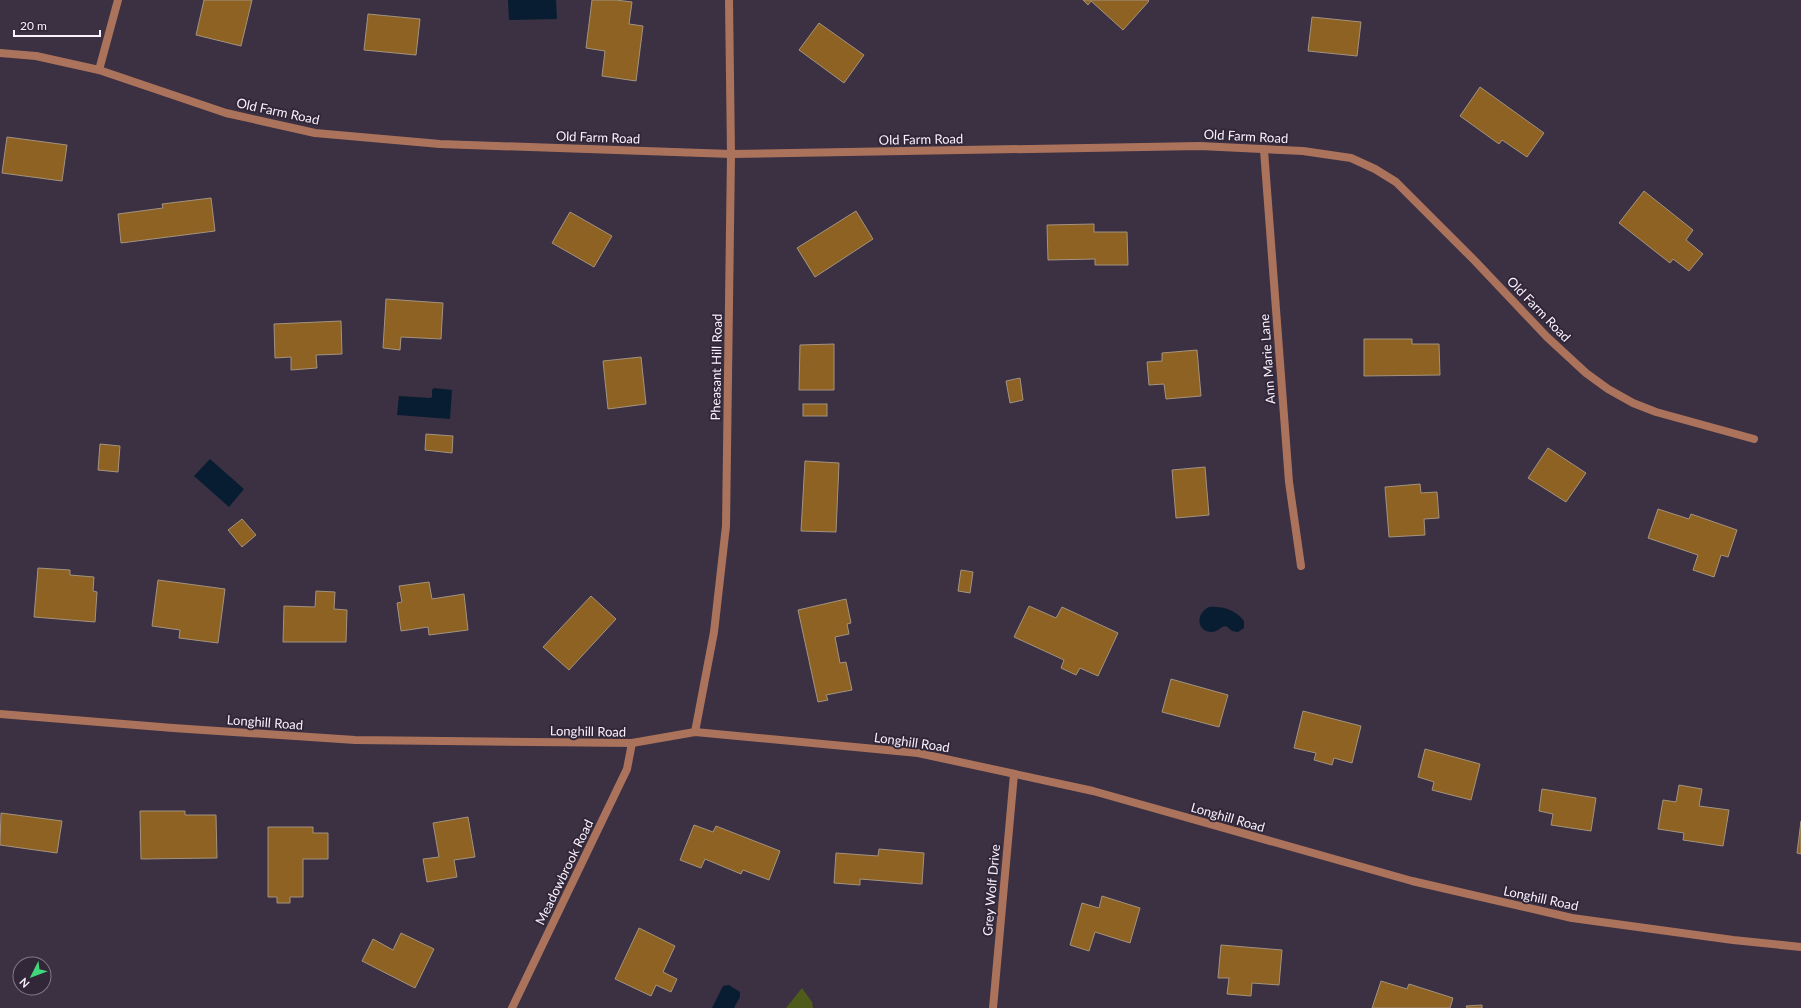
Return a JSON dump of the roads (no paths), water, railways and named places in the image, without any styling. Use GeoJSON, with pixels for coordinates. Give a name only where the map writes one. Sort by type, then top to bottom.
{"type":"FeatureCollection","features":[{"type":"Feature","properties":{"kind":"street"},"geometry":{"type":"LineString","coordinates":[[99,70],[118,0]]}},
{"type":"Feature","properties":{"kind":"street","name":"Pheasant Hill Road"},"geometry":{"type":"LineString","coordinates":[[695,732],[714,632],[726,526],[731,154],[729,0]]}},
{"type":"Feature","properties":{"kind":"street","name":"Old Farm Road"},"geometry":{"type":"LineString","coordinates":[[0,52],[36,56],[99,70],[226,112],[315,133],[440,144],[731,154],[1200,146],[1303,151],[1351,158],[1375,169],[1396,182],[1475,261],[1547,337],[1586,373],[1602,385],[1633,403],[1656,412],[1683,421],[1754,439]]}},
{"type":"Feature","properties":{"kind":"street","name":"Ann Marie Lane"},"geometry":{"type":"LineString","coordinates":[[1264,150],[1289,482],[1301,566]]}},
{"type":"Feature","properties":{"kind":"street","name":"Longhill Road"},"geometry":{"type":"LineString","coordinates":[[0,714],[173,728],[355,740],[632,743],[695,732],[918,753],[1093,791],[1412,881],[1572,918],[1733,940],[1801,947]]}},
{"type":"Feature","properties":{"kind":"street","name":"Meadowbrook Road"},"geometry":{"type":"LineString","coordinates":[[512,1008],[627,769],[632,743]]}},
{"type":"Feature","properties":{"kind":"street","name":"Grey Wolf Drive"},"geometry":{"type":"LineString","coordinates":[[993,1008],[1014,774]]}},
{"type":"Feature","properties":{"kind":"water"},"geometry":{"type":"Polygon","coordinates":[[[508,0],[556,0],[557,19],[509,20],[508,0]]]}},
{"type":"Feature","properties":{"kind":"water"},"geometry":{"type":"Polygon","coordinates":[[[434,388],[452,390],[450,419],[397,415],[399,396],[430,398],[432,397],[432,390],[434,388]]]}},
{"type":"Feature","properties":{"kind":"water"},"geometry":{"type":"Polygon","coordinates":[[[210,459],[244,489],[229,507],[194,476],[210,459]]]}},
{"type":"Feature","properties":{"kind":"water"},"geometry":{"type":"Polygon","coordinates":[[[1209,607],[1219,607],[1233,611],[1244,621],[1244,628],[1238,632],[1232,631],[1226,626],[1213,632],[1206,631],[1200,625],[1200,617],[1209,607]]]}},
{"type":"Feature","properties":{"kind":"water"},"geometry":{"type":"Polygon","coordinates":[[[729,985],[740,992],[740,997],[734,1008],[712,1008],[723,986],[729,985]]]}}]}
